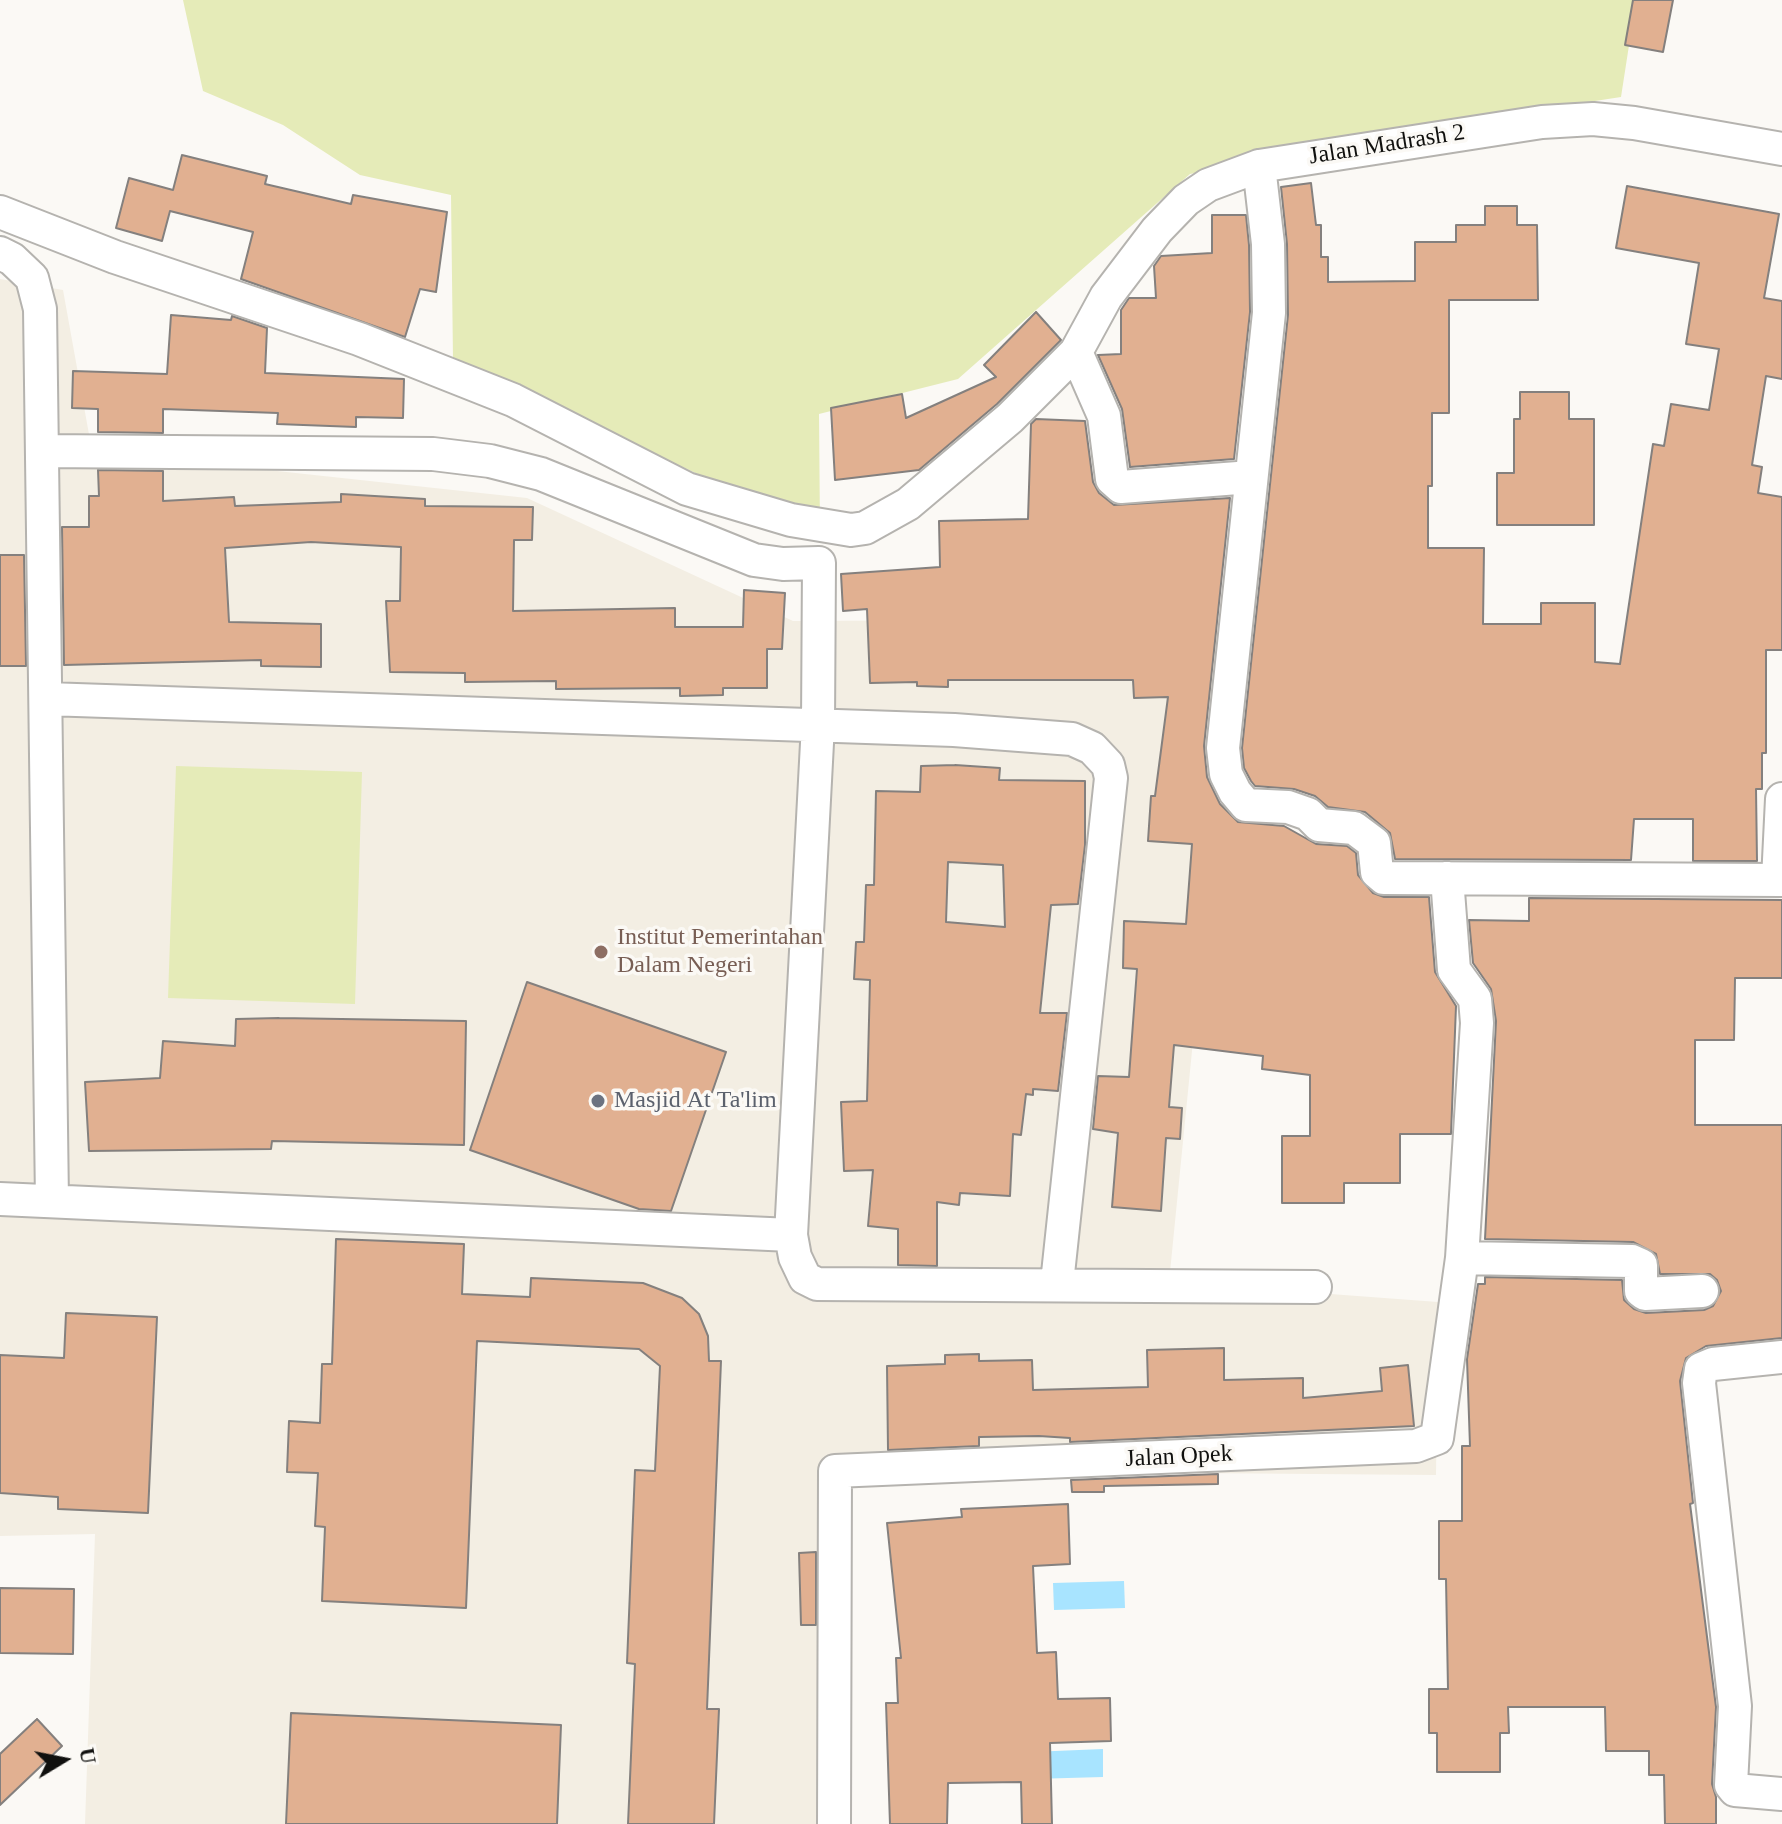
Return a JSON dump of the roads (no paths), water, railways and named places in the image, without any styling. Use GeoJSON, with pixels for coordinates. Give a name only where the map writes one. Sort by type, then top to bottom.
{"type":"FeatureCollection","features":[{"type":"Feature","properties":{"kind":"street","name":"Jalan Madrash 2"},"geometry":{"type":"LineString","coordinates":[[0,212],[115,257],[359,339],[513,400],[687,489],[791,520],[851,530],[865,528],[908,504],[1010,418],[1076,352],[1088,323],[1106,297],[1186,200],[1208,185],[1259,166],[1542,122],[1593,119],[1782,149]]}},
{"type":"Feature","properties":{"kind":"street"},"geometry":{"type":"LineString","coordinates":[[1259,166],[1270,283],[1223,748],[1230,783],[1246,805],[1288,807],[1308,814],[1319,825],[1354,828],[1370,838],[1377,854],[1377,872],[1384,878],[1780,880],[1782,799]]}},
{"type":"Feature","properties":{"kind":"street"},"geometry":{"type":"LineString","coordinates":[[0,253],[12,259],[32,278],[40,309],[52,1201]]}},
{"type":"Feature","properties":{"kind":"street"},"geometry":{"type":"LineString","coordinates":[[1076,352],[1104,416],[1112,479],[1121,487],[1251,477]]}},
{"type":"Feature","properties":{"kind":"street"},"geometry":{"type":"LineString","coordinates":[[43,451],[433,454],[490,461],[541,474],[754,560],[783,564],[819,563],[818,724],[791,1235],[802,1272],[811,1283],[1315,1287]]}},
{"type":"Feature","properties":{"kind":"street"},"geometry":{"type":"LineString","coordinates":[[47,699],[818,724],[1072,739],[1101,754],[1108,765],[1110,790],[1057,1283]]}},
{"type":"Feature","properties":{"kind":"street","name":"Jalan Opek"},"geometry":{"type":"LineString","coordinates":[[834,1824],[835,1471],[1430,1443],[1441,1429],[1462,1258],[1476,1003],[1454,970],[1447,878]]}},
{"type":"Feature","properties":{"kind":"street"},"geometry":{"type":"LineString","coordinates":[[0,1199],[791,1235]]}},
{"type":"Feature","properties":{"kind":"street"},"geometry":{"type":"LineString","coordinates":[[1462,1258],[1632,1261],[1641,1265],[1641,1291],[1645,1294],[1702,1291]]}},
{"type":"Feature","properties":{"kind":"street"},"geometry":{"type":"LineString","coordinates":[[1782,1357],[1713,1364],[1701,1369],[1699,1383],[1735,1706],[1731,1785],[1735,1790],[1782,1794]]}},
{"type":"Feature","properties":{"kind":"water"},"geometry":{"type":"Polygon","coordinates":[[[1124,1581],[1125,1608],[1054,1610],[1053,1583],[1124,1581]]]}},
{"type":"Feature","properties":{"kind":"water"},"geometry":{"type":"Polygon","coordinates":[[[1103,1749],[1103,1777],[1032,1779],[1031,1752],[1103,1749]]]}},
{"type":"Feature","properties":{"kind":"place","name":"Institut Pemerintahan Dalam Negeri"},"geometry":{"type":"Point","coordinates":[601,952]}},
{"type":"Feature","properties":{"kind":"place","name":"Masjid At Ta'lim"},"geometry":{"type":"Point","coordinates":[598,1101]}}]}
